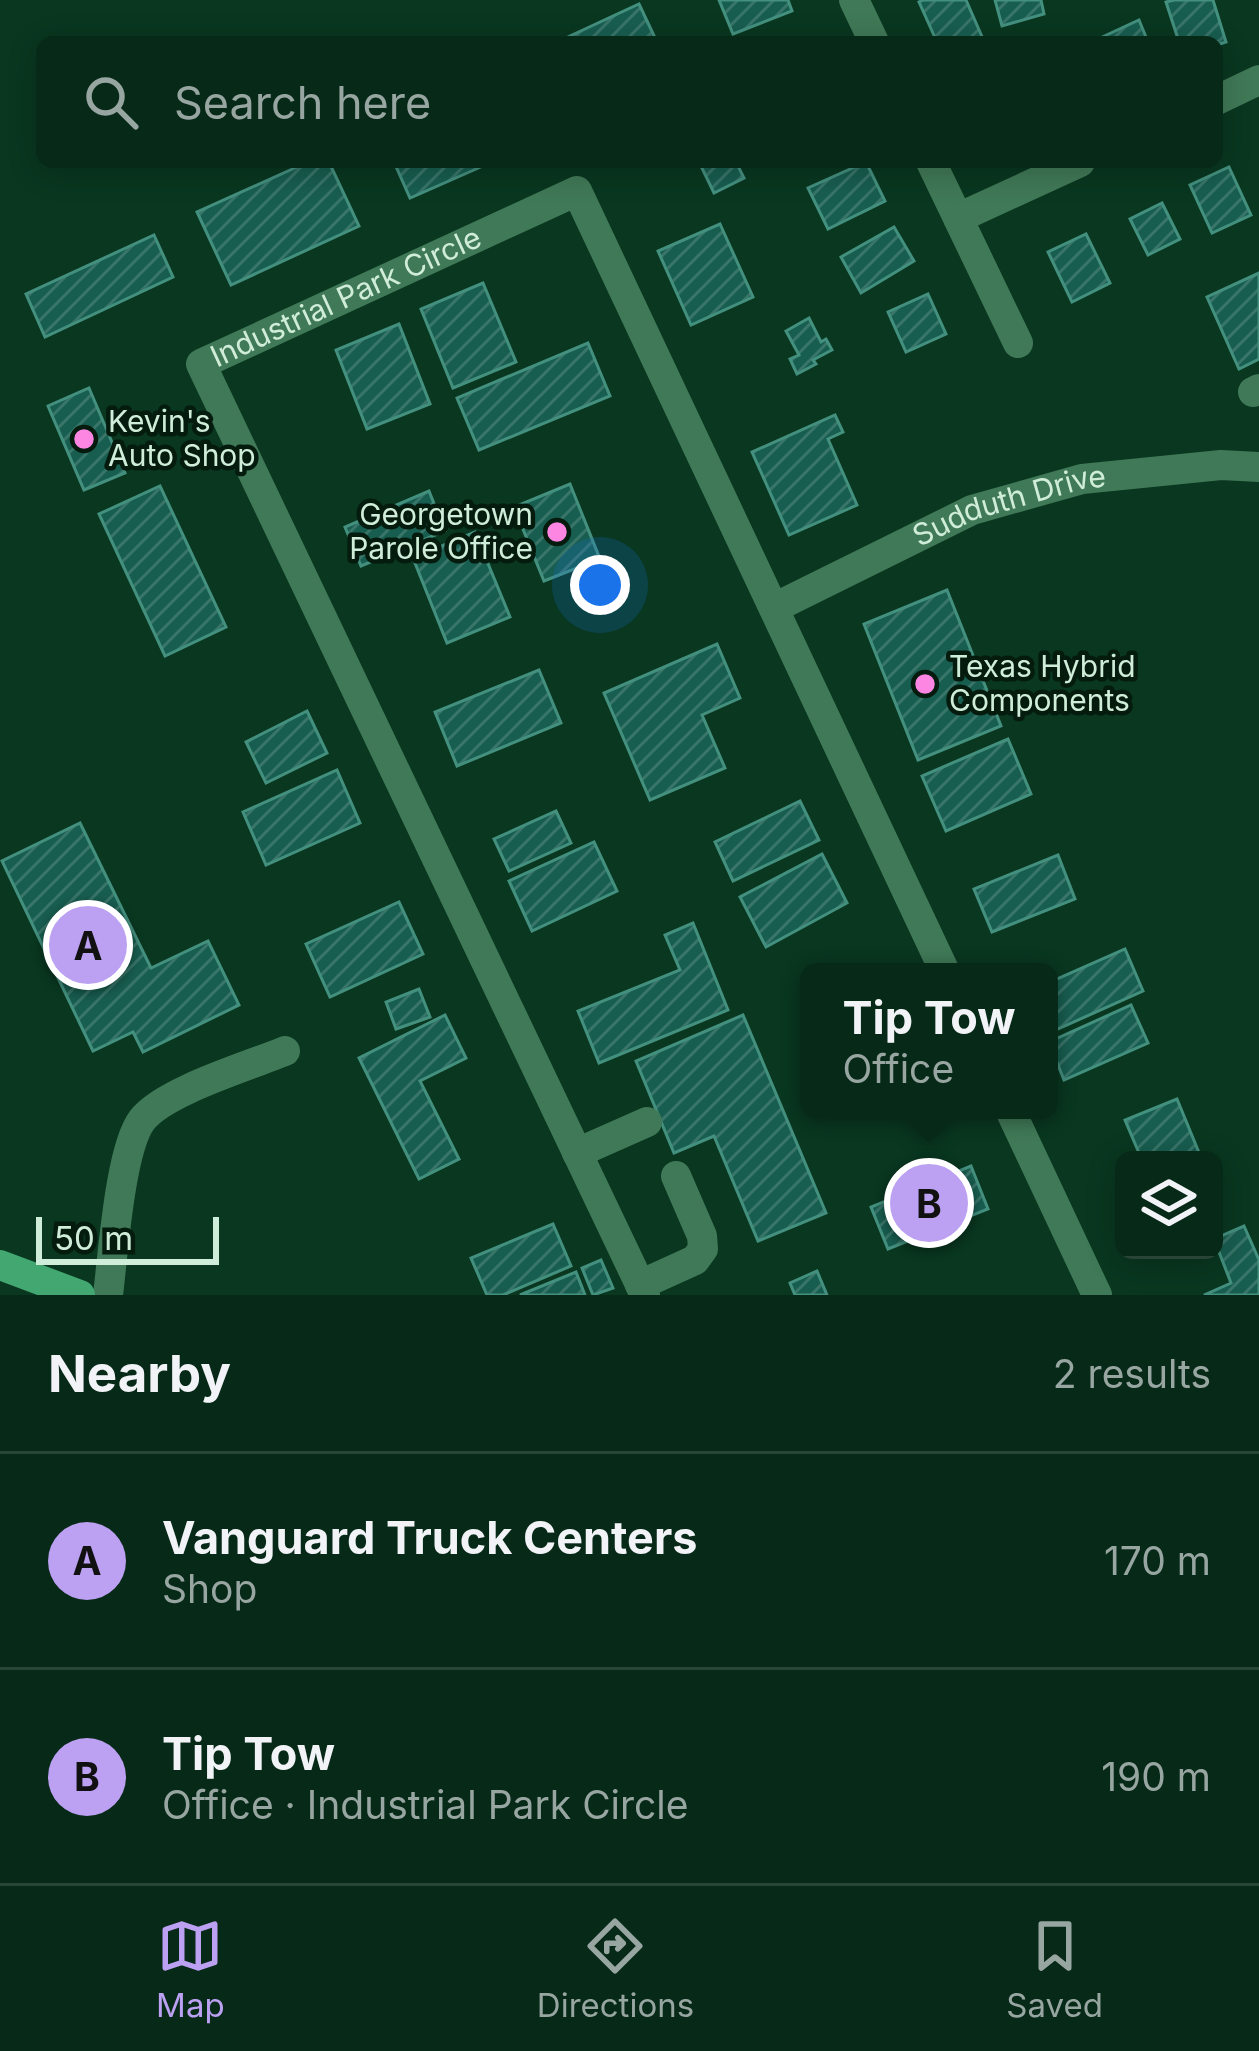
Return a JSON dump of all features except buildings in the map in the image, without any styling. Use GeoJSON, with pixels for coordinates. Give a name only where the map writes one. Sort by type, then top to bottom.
{"type":"FeatureCollection","features":[{"type":"Feature","properties":{"kind":"main road"},"geometry":{"type":"LineString","coordinates":[[0,1265],[80,1295]]}},
{"type":"Feature","properties":{"kind":"street"},"geometry":{"type":"LineString","coordinates":[[854,0],[871,36]]}},
{"type":"Feature","properties":{"kind":"street"},"geometry":{"type":"LineString","coordinates":[[1223,97],[1259,80]]}},
{"type":"Feature","properties":{"kind":"street"},"geometry":{"type":"LineString","coordinates":[[934,168],[1018,343]]}},
{"type":"Feature","properties":{"kind":"street"},"geometry":{"type":"LineString","coordinates":[[958,218],[1067,168]]}},
{"type":"Feature","properties":{"kind":"street","name":"Industrial Park Circle"},"geometry":{"type":"LineString","coordinates":[[642,1290],[201,364],[577,191],[941,963]]}},
{"type":"Feature","properties":{"kind":"street","name":"Sudduth Drive"},"geometry":{"type":"LineString","coordinates":[[774,608],[972,510],[1082,479],[1221,465],[1259,467]]}},
{"type":"Feature","properties":{"kind":"street"},"geometry":{"type":"LineString","coordinates":[[108,1295],[128,1157],[144,1116],[178,1094],[285,1052]]}},
{"type":"Feature","properties":{"kind":"street"},"geometry":{"type":"LineString","coordinates":[[1014,1119],[1097,1295]]}},
{"type":"Feature","properties":{"kind":"street"},"geometry":{"type":"LineString","coordinates":[[578,1154],[647,1122]]}},
{"type":"Feature","properties":{"kind":"street"},"geometry":{"type":"LineString","coordinates":[[642,1290],[695,1260],[704,1249],[676,1176]]}},
{"type":"Feature","properties":{"kind":"place","name":"Kevin's Auto Shop"},"geometry":{"type":"Point","coordinates":[84,439]}},
{"type":"Feature","properties":{"kind":"place","name":"Georgetown Parole Office"},"geometry":{"type":"Point","coordinates":[557,532]}},
{"type":"Feature","properties":{"kind":"place","name":"Texas Hybrid Components"},"geometry":{"type":"Point","coordinates":[925,684]}},
{"type":"Feature","properties":{"kind":"place","name":"Vanguard Truck Centers"},"geometry":{"type":"Point","coordinates":[88,945]}},
{"type":"Feature","properties":{"kind":"place","name":"Tip Tow"},"geometry":{"type":"Point","coordinates":[929,1203]}}]}
